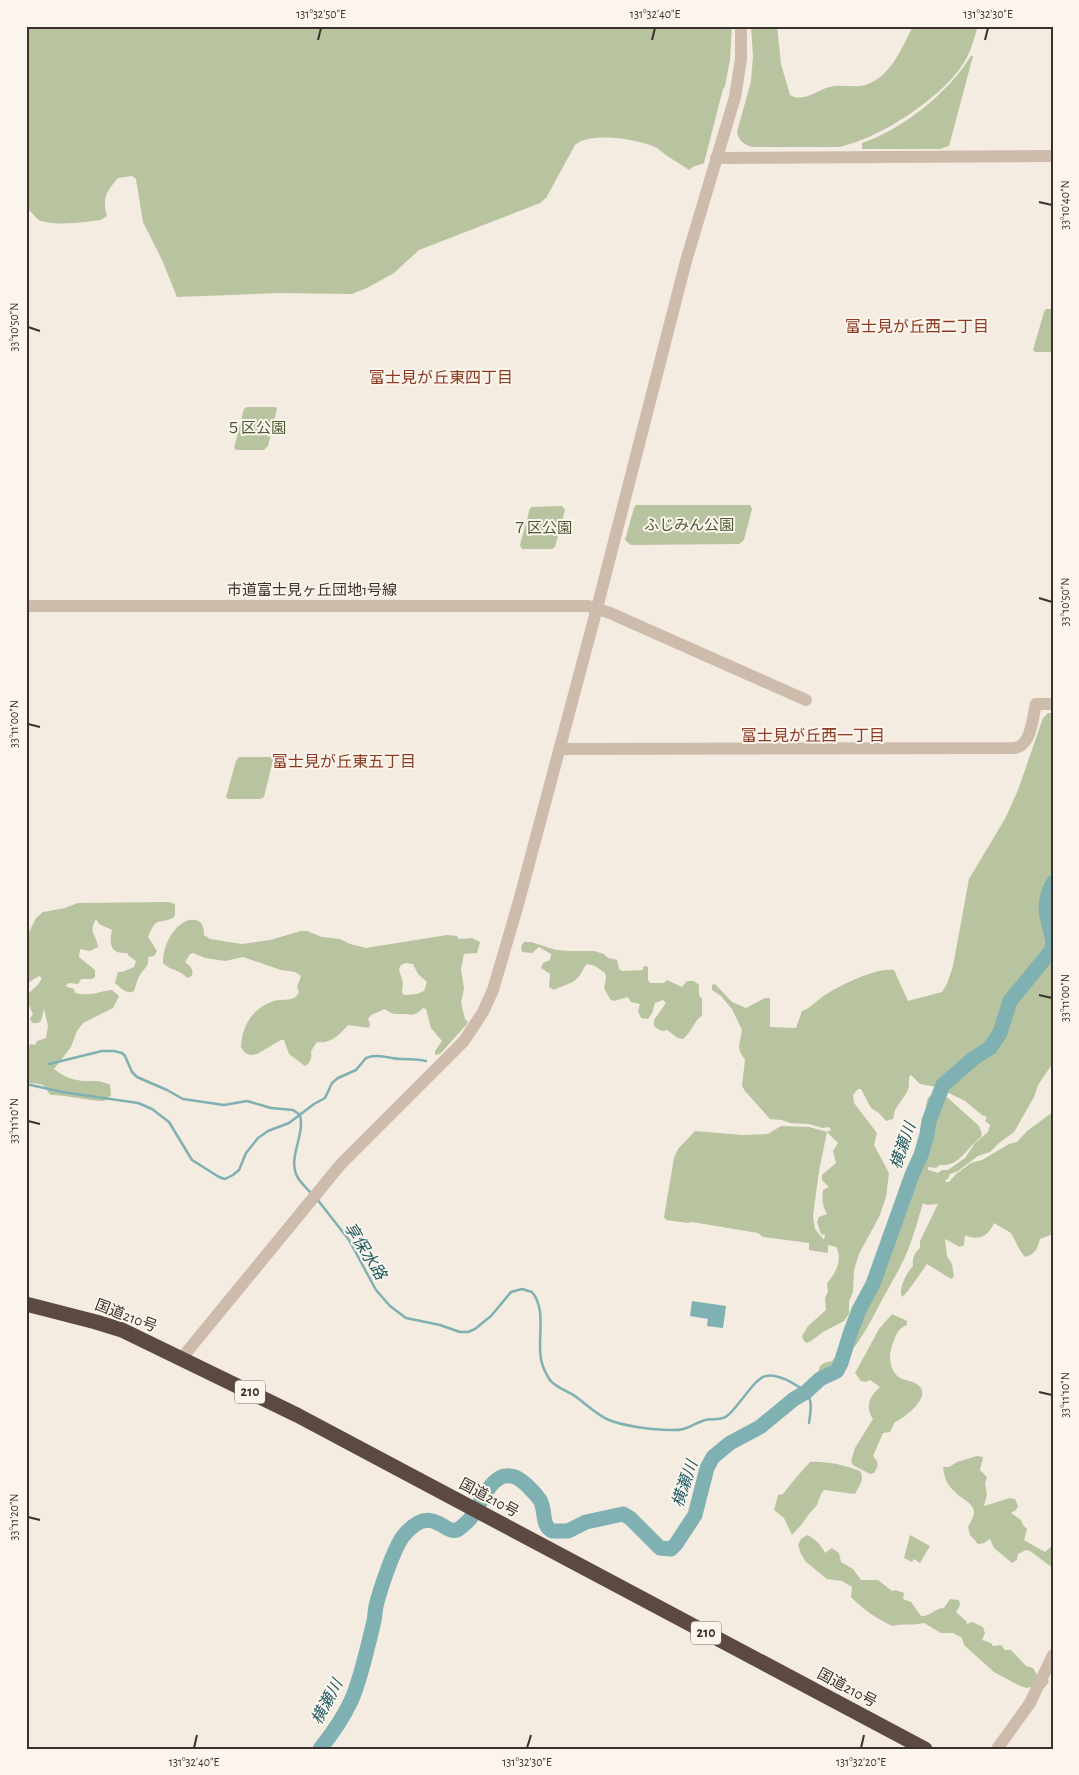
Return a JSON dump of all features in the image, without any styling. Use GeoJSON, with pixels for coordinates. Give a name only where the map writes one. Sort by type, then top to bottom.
{"type":"FeatureCollection","features":[{"type":"Feature","properties":{"kind":"highway","name":"国道210号"},"geometry":{"type":"LineString","coordinates":[[26,1304],[116,1328],[297,1415],[925,1749]]}},
{"type":"Feature","properties":{"kind":"street"},"geometry":{"type":"LineString","coordinates":[[181,1358],[342,1164],[464,1041],[490,996],[498,974],[560,749],[686,261],[738,86],[741,59],[741,26]]}},
{"type":"Feature","properties":{"kind":"street"},"geometry":{"type":"LineString","coordinates":[[716,158],[1053,156]]}},
{"type":"Feature","properties":{"kind":"street","name":"市道富士見ヶ丘団地1号線"},"geometry":{"type":"LineString","coordinates":[[26,606],[588,606],[597,608],[806,700]]}},
{"type":"Feature","properties":{"kind":"street"},"geometry":{"type":"LineString","coordinates":[[560,749],[1015,748],[1022,746],[1026,741],[1036,704],[1053,704]]}},
{"type":"Feature","properties":{"kind":"street"},"geometry":{"type":"LineString","coordinates":[[997,1749],[1030,1703],[1053,1655]]}},
{"type":"Feature","properties":{"kind":"green space"},"geometry":{"type":"Polygon","coordinates":[[[26,26],[732,26],[730,60],[725,86],[704,163],[689,170],[657,148],[649,145],[627,139],[591,138],[575,145],[546,198],[540,203],[419,250],[394,273],[352,294],[279,293],[177,297],[162,260],[143,222],[136,179],[132,176],[118,178],[111,187],[105,200],[107,216],[101,220],[70,223],[47,222],[39,220],[26,209],[26,26]]]}},
{"type":"Feature","properties":{"kind":"green space"},"geometry":{"type":"Polygon","coordinates":[[[751,26],[777,26],[781,64],[790,95],[800,98],[830,87],[865,85],[882,76],[894,61],[913,26],[978,26],[968,55],[956,73],[943,87],[910,114],[873,135],[839,147],[753,147],[742,142],[737,132],[751,81],[753,56],[751,26]]]}},
{"type":"Feature","properties":{"kind":"green space"},"geometry":{"type":"Polygon","coordinates":[[[971,56],[973,56],[949,146],[940,149],[862,149],[862,143],[893,129],[923,108],[962,70],[971,56]]]}},
{"type":"Feature","properties":{"kind":"green space"},"geometry":{"type":"Polygon","coordinates":[[[1046,309],[1053,309],[1053,352],[1035,352],[1033,350],[1046,309]]]}},
{"type":"Feature","properties":{"kind":"green space","name":"５区公園"},"geometry":{"type":"Polygon","coordinates":[[[247,407],[275,407],[277,409],[268,446],[264,450],[237,450],[234,448],[244,409],[247,407]]]}},
{"type":"Feature","properties":{"kind":"green space","name":"ふじみん公園"},"geometry":{"type":"Polygon","coordinates":[[[636,505],[750,505],[752,509],[744,540],[739,544],[631,545],[625,540],[636,505]]]}},
{"type":"Feature","properties":{"kind":"green space","name":"７区公園"},"geometry":{"type":"Polygon","coordinates":[[[562,506],[565,510],[555,547],[552,549],[522,549],[520,545],[530,508],[562,506]]]}},
{"type":"Feature","properties":{"kind":"green space"},"geometry":{"type":"Polygon","coordinates":[[[1048,713],[1053,713],[1053,1063],[1038,1085],[1034,1097],[1014,1132],[990,1152],[978,1156],[958,1171],[950,1174],[948,1179],[945,1180],[949,1182],[971,1163],[982,1160],[1009,1144],[1017,1142],[1027,1131],[1053,1112],[1053,1234],[1040,1239],[1036,1251],[1025,1257],[1011,1233],[994,1223],[983,1236],[975,1238],[965,1235],[964,1245],[960,1247],[945,1239],[947,1256],[952,1264],[954,1277],[951,1279],[927,1264],[902,1297],[901,1290],[904,1281],[913,1266],[914,1256],[920,1248],[920,1241],[938,1204],[927,1205],[923,1203],[906,1256],[867,1328],[849,1354],[829,1372],[820,1377],[817,1375],[820,1366],[832,1361],[845,1344],[856,1318],[876,1281],[899,1217],[903,1186],[915,1154],[928,1098],[932,1094],[939,1093],[948,1098],[979,1126],[982,1134],[958,1160],[936,1168],[928,1167],[928,1170],[938,1173],[942,1170],[948,1170],[965,1158],[975,1143],[988,1132],[990,1125],[985,1121],[987,1117],[965,1101],[937,1087],[920,1084],[911,1075],[907,1092],[895,1110],[893,1119],[886,1121],[871,1108],[861,1089],[858,1089],[853,1095],[854,1103],[877,1133],[874,1145],[889,1173],[886,1197],[880,1215],[859,1254],[854,1270],[849,1314],[844,1321],[807,1343],[802,1336],[808,1326],[826,1310],[827,1283],[836,1271],[839,1261],[836,1247],[828,1245],[828,1253],[809,1250],[809,1243],[763,1237],[758,1233],[692,1222],[666,1220],[664,1217],[674,1158],[678,1149],[695,1131],[742,1135],[768,1134],[781,1126],[809,1127],[827,1132],[831,1130],[829,1127],[823,1128],[809,1124],[770,1119],[745,1091],[742,1086],[745,1060],[739,1046],[742,1030],[732,1009],[721,996],[712,990],[712,985],[715,984],[732,1002],[746,1008],[765,998],[770,998],[770,1027],[796,1028],[802,1011],[822,997],[849,982],[878,971],[894,970],[908,1001],[942,992],[953,966],[969,879],[1006,817],[1018,790],[1043,718],[1048,713]],[[827,1132],[813,1216],[815,1229],[824,1240],[825,1235],[821,1234],[817,1222],[819,1217],[827,1214],[823,1205],[823,1190],[829,1187],[822,1180],[822,1175],[836,1163],[833,1151],[838,1143],[827,1132]]]}},
{"type":"Feature","properties":{"kind":"green space"},"geometry":{"type":"Polygon","coordinates":[[[239,757],[271,757],[273,760],[264,797],[260,799],[228,799],[226,797],[236,761],[239,757]]]}},
{"type":"Feature","properties":{"kind":"green space"},"geometry":{"type":"Polygon","coordinates":[[[169,902],[175,904],[175,915],[173,918],[157,922],[151,930],[148,937],[157,951],[154,956],[148,957],[147,966],[139,977],[134,991],[126,992],[115,983],[118,972],[134,967],[136,961],[127,953],[114,950],[111,944],[112,930],[99,924],[96,919],[93,930],[98,947],[90,951],[80,949],[79,957],[95,970],[95,977],[92,979],[81,979],[78,984],[69,983],[65,986],[74,989],[75,993],[90,994],[112,990],[119,996],[113,1008],[83,1023],[77,1031],[71,1047],[54,1069],[74,1079],[110,1085],[111,1095],[104,1101],[51,1095],[43,1085],[26,1082],[26,1048],[46,1038],[48,1026],[44,1009],[41,1021],[32,1023],[30,1019],[33,1014],[29,1006],[28,996],[42,978],[39,976],[26,984],[26,938],[36,918],[43,912],[65,908],[78,903],[169,902]]]}},
{"type":"Feature","properties":{"kind":"green space"},"geometry":{"type":"Polygon","coordinates":[[[189,920],[199,921],[203,927],[204,935],[210,939],[242,944],[270,940],[301,931],[307,931],[322,937],[340,939],[366,948],[447,935],[457,936],[459,939],[472,938],[480,942],[477,953],[464,954],[461,969],[464,989],[461,1002],[465,1019],[468,1022],[440,1054],[435,1055],[435,1051],[442,1041],[431,1028],[426,1009],[423,1008],[416,1013],[410,1014],[394,1014],[385,1009],[371,1015],[368,1019],[369,1028],[348,1025],[334,1038],[326,1042],[317,1042],[311,1051],[310,1062],[305,1066],[289,1054],[284,1040],[257,1054],[250,1055],[245,1053],[241,1047],[246,1025],[254,1013],[266,1004],[294,998],[299,992],[297,987],[301,976],[295,972],[281,970],[243,957],[225,961],[205,958],[193,953],[190,954],[185,962],[192,970],[192,976],[187,978],[163,963],[163,957],[170,937],[183,923],[189,920]],[[406,963],[401,965],[399,969],[403,983],[402,993],[405,995],[424,991],[427,982],[418,974],[413,964],[406,963]]]}},
{"type":"Feature","properties":{"kind":"green space"},"geometry":{"type":"Polygon","coordinates":[[[524,942],[531,942],[556,950],[594,951],[617,960],[619,969],[622,971],[643,970],[643,967],[646,966],[648,967],[648,980],[650,983],[664,983],[667,980],[682,987],[687,981],[694,981],[699,985],[699,995],[702,999],[702,1016],[683,1039],[678,1038],[667,1030],[660,1030],[654,1026],[654,1020],[666,1003],[663,1000],[655,1003],[648,1019],[641,1018],[638,1011],[640,1004],[631,1002],[628,997],[614,1001],[610,999],[604,988],[605,973],[595,966],[587,964],[575,980],[554,990],[549,987],[550,974],[541,968],[543,963],[550,960],[551,954],[539,947],[532,953],[522,952],[521,947],[524,942]]]}},
{"type":"Feature","properties":{"kind":"green space"},"geometry":{"type":"Polygon","coordinates":[[[892,1314],[907,1321],[907,1325],[899,1330],[893,1343],[890,1352],[892,1367],[900,1378],[918,1385],[922,1390],[922,1395],[911,1411],[895,1422],[890,1432],[883,1433],[873,1456],[877,1466],[874,1473],[870,1474],[853,1465],[851,1461],[855,1448],[873,1419],[869,1410],[869,1402],[873,1394],[880,1387],[870,1380],[866,1382],[861,1381],[855,1373],[879,1329],[892,1314]]]}},
{"type":"Feature","properties":{"kind":"green space"},"geometry":{"type":"Polygon","coordinates":[[[977,1456],[983,1457],[980,1470],[987,1477],[985,1484],[987,1494],[984,1506],[1010,1498],[1015,1499],[1018,1506],[1011,1513],[1021,1520],[1027,1529],[1024,1540],[1045,1552],[1053,1545],[1053,1568],[1026,1550],[1018,1554],[1017,1560],[1012,1563],[994,1548],[990,1539],[978,1544],[970,1535],[968,1527],[974,1512],[972,1506],[950,1487],[943,1467],[949,1467],[957,1462],[977,1456]]]}},
{"type":"Feature","properties":{"kind":"green space"},"geometry":{"type":"Polygon","coordinates":[[[810,1462],[842,1465],[860,1471],[862,1480],[855,1494],[824,1490],[817,1505],[792,1535],[784,1518],[774,1510],[778,1495],[783,1494],[810,1462]]]}},
{"type":"Feature","properties":{"kind":"green space"},"geometry":{"type":"Polygon","coordinates":[[[807,1535],[818,1542],[825,1553],[832,1548],[839,1553],[841,1562],[853,1569],[861,1580],[878,1580],[892,1591],[904,1593],[903,1599],[911,1602],[921,1616],[944,1608],[950,1599],[959,1600],[960,1605],[956,1612],[967,1624],[972,1622],[983,1627],[985,1633],[982,1640],[991,1643],[993,1646],[1001,1645],[1005,1650],[1011,1650],[1026,1666],[1033,1668],[1038,1677],[1046,1676],[1049,1682],[1040,1693],[1033,1693],[1030,1687],[1026,1688],[1018,1685],[994,1672],[964,1645],[962,1638],[953,1633],[941,1633],[924,1623],[892,1626],[875,1617],[851,1597],[852,1587],[842,1581],[827,1579],[806,1562],[798,1545],[801,1539],[807,1535]]]}},
{"type":"Feature","properties":{"kind":"green space"},"geometry":{"type":"Polygon","coordinates":[[[910,1535],[930,1546],[920,1563],[914,1559],[912,1562],[904,1558],[910,1535]]]}},
{"type":"Feature","properties":{"kind":"water"},"geometry":{"type":"Polygon","coordinates":[[[692,1301],[726,1306],[723,1328],[707,1326],[708,1319],[690,1316],[692,1301]]]}},
{"type":"Feature","properties":{"kind":"waterway","name":"横瀬川"},"geometry":{"type":"LineString","coordinates":[[1053,883],[1046,905],[1047,918],[1053,940]]}},
{"type":"Feature","properties":{"kind":"waterway","name":"横瀬川"},"geometry":{"type":"LineString","coordinates":[[320,1749],[337,1726],[355,1692],[374,1621],[376,1606],[388,1569],[400,1541],[414,1526],[422,1521],[430,1520],[452,1530],[457,1530],[473,1514],[493,1483],[499,1478],[506,1476],[515,1477],[522,1481],[538,1497],[542,1504],[546,1525],[552,1531],[568,1531],[586,1522],[623,1514],[630,1518],[660,1548],[671,1549],[695,1515],[707,1468],[713,1457],[730,1443],[760,1427],[820,1379],[837,1371],[859,1310],[873,1284],[921,1155],[929,1121],[943,1085],[974,1058],[990,1048],[1000,1033],[1010,1001],[1051,951],[1053,943]]}},
{"type":"Feature","properties":{"kind":"waterway","name":"享保水路"},"geometry":{"type":"LineString","coordinates":[[49,1064],[102,1051],[114,1051],[125,1056],[132,1072],[137,1077],[183,1099],[224,1105],[247,1101],[271,1108],[293,1110],[300,1115],[301,1122],[294,1167],[299,1180],[311,1193]]}},
{"type":"Feature","properties":{"kind":"waterway","name":"享保水路"},"geometry":{"type":"LineString","coordinates":[[26,1084],[62,1092],[138,1103],[152,1109],[169,1122],[192,1160],[225,1179],[239,1170],[246,1153],[258,1138],[268,1131],[289,1123],[325,1098],[332,1083],[338,1078],[356,1070],[366,1058],[380,1056],[426,1061]]}},
{"type":"Feature","properties":{"kind":"waterway","name":"享保水路"},"geometry":{"type":"LineString","coordinates":[[317,1199],[349,1240],[376,1290],[390,1306],[406,1318],[440,1325],[460,1332],[468,1332],[475,1329],[491,1316],[511,1292],[522,1289],[532,1292],[537,1299],[539,1307],[541,1359],[549,1378],[555,1385],[575,1396],[609,1420],[655,1429],[685,1429],[705,1420],[727,1416],[761,1378],[771,1376],[791,1382],[808,1395],[811,1406],[809,1423]]}},
{"type":"Feature","properties":{"kind":"district","name":"富士見が丘西二丁目"},"geometry":{"type":"Point","coordinates":[917,327]}},
{"type":"Feature","properties":{"kind":"district","name":"富士見が丘東四丁目"},"geometry":{"type":"Point","coordinates":[441,378]}},
{"type":"Feature","properties":{"kind":"district","name":"富士見が丘西一丁目"},"geometry":{"type":"Point","coordinates":[813,736]}},
{"type":"Feature","properties":{"kind":"district","name":"富士見が丘東五丁目"},"geometry":{"type":"Point","coordinates":[344,762]}}]}
